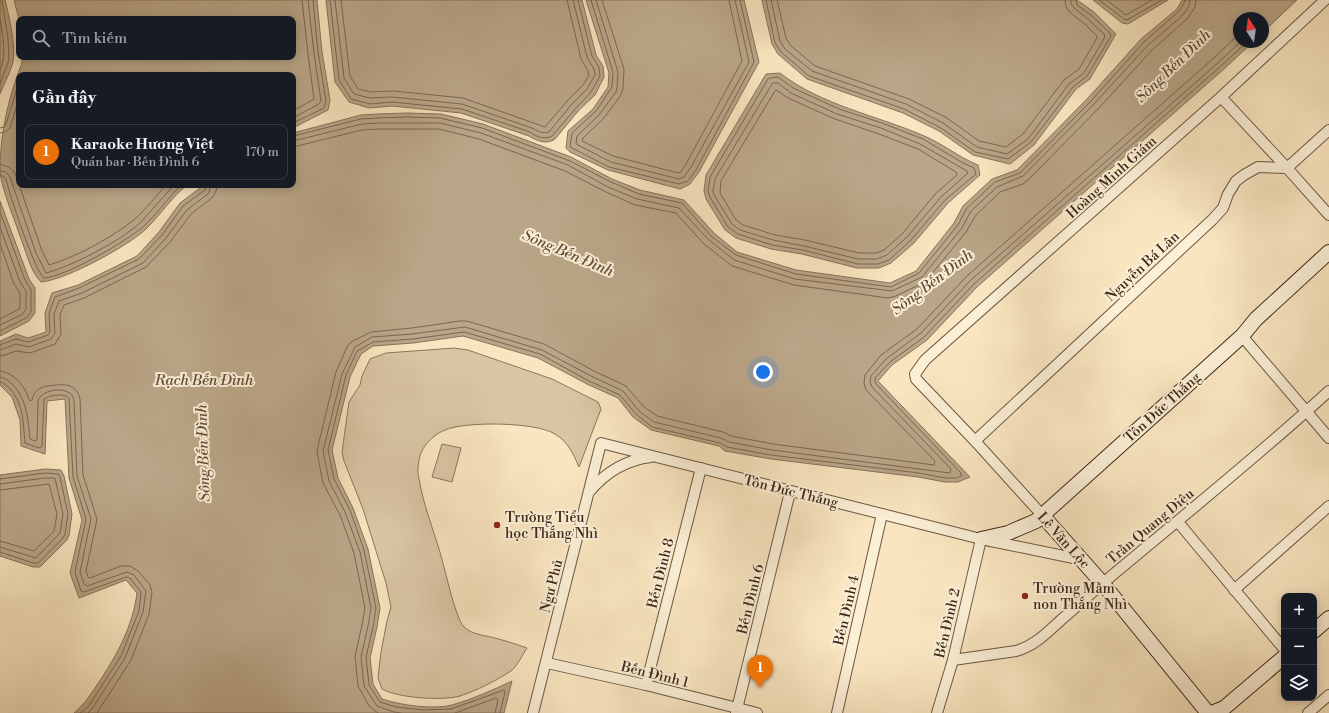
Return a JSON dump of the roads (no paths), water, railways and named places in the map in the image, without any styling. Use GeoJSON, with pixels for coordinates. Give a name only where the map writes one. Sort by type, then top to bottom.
{"type":"FeatureCollection","features":[{"type":"Feature","properties":{"kind":"street","name":"Hoàng Minh Giám"},"geometry":{"type":"LineString","coordinates":[[915,374],[926,360],[1221,97],[1325,0]]}},
{"type":"Feature","properties":{"kind":"street"},"geometry":{"type":"LineString","coordinates":[[1221,97],[1329,215]]}},
{"type":"Feature","properties":{"kind":"street"},"geometry":{"type":"LineString","coordinates":[[1287,168],[1329,130]]}},
{"type":"Feature","properties":{"kind":"street","name":"Nguyễn Bá Lân"},"geometry":{"type":"LineString","coordinates":[[975,441],[1212,220],[1223,208],[1228,194],[1236,181],[1258,167],[1287,168]]}},
{"type":"Feature","properties":{"kind":"street","name":"Tôn Đức Thắng"},"geometry":{"type":"LineString","coordinates":[[981,539],[1008,533],[1036,521],[1242,336],[1256,319],[1329,252]]}},
{"type":"Feature","properties":{"kind":"street"},"geometry":{"type":"LineString","coordinates":[[1242,336],[1329,438]]}},
{"type":"Feature","properties":{"kind":"street","name":"Lê Văn Lộc"},"geometry":{"type":"LineString","coordinates":[[915,374],[916,379],[975,441],[1083,560],[1208,713]]}},
{"type":"Feature","properties":{"kind":"street","name":"Trần Quang Diệu"},"geometry":{"type":"LineString","coordinates":[[953,660],[1024,649],[1037,642],[1102,584],[1178,522],[1329,391]]}},
{"type":"Feature","properties":{"kind":"street","name":"Tôn Đức Thắng"},"geometry":{"type":"LineString","coordinates":[[601,443],[790,492],[981,539],[1083,560]]}},
{"type":"Feature","properties":{"kind":"street","name":"Ngư Phủ"},"geometry":{"type":"LineString","coordinates":[[533,713],[547,663],[601,443]]}},
{"type":"Feature","properties":{"kind":"street"},"geometry":{"type":"LineString","coordinates":[[589,494],[598,481],[608,472],[620,465],[641,458],[657,457]]}},
{"type":"Feature","properties":{"kind":"street","name":"Bến Đình 8"},"geometry":{"type":"LineString","coordinates":[[646,685],[701,468]]}},
{"type":"Feature","properties":{"kind":"street","name":"Bến Đình 6"},"geometry":{"type":"LineString","coordinates":[[737,711],[790,492]]}},
{"type":"Feature","properties":{"kind":"street"},"geometry":{"type":"LineString","coordinates":[[1234,590],[1329,506]]}},
{"type":"Feature","properties":{"kind":"street","name":"Bến Đình 4"},"geometry":{"type":"LineString","coordinates":[[837,713],[882,514]]}},
{"type":"Feature","properties":{"kind":"street"},"geometry":{"type":"LineString","coordinates":[[1178,522],[1281,645]]}},
{"type":"Feature","properties":{"kind":"street","name":"Bến Đình 2"},"geometry":{"type":"LineString","coordinates":[[937,713],[953,660],[981,539]]}},
{"type":"Feature","properties":{"kind":"street"},"geometry":{"type":"LineString","coordinates":[[1316,629],[1329,618]]}},
{"type":"Feature","properties":{"kind":"street"},"geometry":{"type":"LineString","coordinates":[[1212,713],[1224,708],[1281,660]]}},
{"type":"Feature","properties":{"kind":"street","name":"Bến Đình 1"},"geometry":{"type":"LineString","coordinates":[[547,663],[646,685],[737,711],[757,713]]}},
{"type":"Feature","properties":{"kind":"street"},"geometry":{"type":"LineString","coordinates":[[1308,713],[1329,696]]}},
{"type":"Feature","properties":{"kind":"water"},"geometry":{"type":"Polygon","coordinates":[[[0,0],[5,0],[7,6],[12,31],[14,56],[12,66],[0,94],[0,0]]]}},
{"type":"Feature","properties":{"kind":"water"},"geometry":{"type":"Polygon","coordinates":[[[14,0],[317,0],[322,52],[330,100],[328,110],[296,126],[296,72],[19,72],[22,60],[296,60],[296,16],[18,16],[14,0]]]}},
{"type":"Feature","properties":{"kind":"water"},"geometry":{"type":"Polygon","coordinates":[[[326,0],[582,0],[596,55],[603,66],[604,77],[595,95],[579,110],[555,139],[549,142],[539,141],[529,136],[461,113],[392,106],[369,108],[349,102],[335,82],[326,0]]]}},
{"type":"Feature","properties":{"kind":"water"},"geometry":{"type":"Polygon","coordinates":[[[586,0],[744,0],[759,62],[699,172],[690,184],[680,189],[608,170],[570,152],[566,148],[568,131],[593,109],[608,87],[609,73],[586,0]]]}},
{"type":"Feature","properties":{"kind":"water"},"geometry":{"type":"Polygon","coordinates":[[[762,0],[1077,0],[1094,12],[1116,34],[1090,79],[1076,89],[1034,145],[1010,164],[973,155],[939,131],[903,113],[807,79],[778,54],[772,44],[762,0]]]}},
{"type":"Feature","properties":{"kind":"water"},"geometry":{"type":"Polygon","coordinates":[[[1093,0],[1168,0],[1128,24],[1122,23],[1093,0]]]}},
{"type":"Feature","properties":{"kind":"water","name":"Rạch Bến Đình"},"geometry":{"type":"Polygon","coordinates":[[[1182,0],[1297,0],[1269,26],[1269,12],[1233,12],[1233,48],[1247,48],[977,287],[927,340],[892,365],[878,381],[970,477],[958,482],[945,482],[918,477],[771,459],[725,451],[719,446],[651,430],[633,417],[618,398],[587,384],[538,358],[463,336],[413,343],[373,346],[361,354],[350,377],[332,450],[338,478],[353,508],[368,549],[380,608],[370,658],[373,684],[382,699],[407,705],[436,707],[452,705],[468,700],[512,681],[504,713],[74,713],[92,693],[119,649],[132,616],[137,593],[126,580],[79,598],[70,573],[82,520],[69,478],[65,399],[47,401],[45,454],[21,446],[20,420],[12,397],[0,385],[0,341],[16,334],[28,338],[46,332],[45,313],[52,293],[78,285],[137,256],[159,232],[180,203],[200,188],[296,188],[296,132],[361,115],[407,113],[441,114],[483,124],[571,157],[612,179],[640,190],[684,200],[714,233],[737,252],[796,270],[890,283],[916,271],[954,223],[963,206],[992,179],[1017,170],[1088,98],[1141,39],[1177,9],[1182,0]]]}},
{"type":"Feature","properties":{"kind":"water"},"geometry":{"type":"Polygon","coordinates":[[[780,73],[796,84],[831,101],[929,138],[978,165],[980,175],[948,203],[914,243],[891,263],[879,268],[857,268],[802,254],[771,249],[736,238],[725,230],[706,199],[704,191],[706,175],[766,74],[780,73]]]}},
{"type":"Feature","properties":{"kind":"water"},"geometry":{"type":"Polygon","coordinates":[[[16,80],[16,188],[184,188],[147,228],[127,243],[81,269],[52,280],[41,282],[34,272],[29,260],[1,180],[1,144],[16,80]]]}},
{"type":"Feature","properties":{"kind":"water"},"geometry":{"type":"Polygon","coordinates":[[[0,201],[29,279],[35,288],[35,313],[29,321],[0,336],[0,201]]]}},
{"type":"Feature","properties":{"kind":"water"},"geometry":{"type":"Polygon","coordinates":[[[45,469],[61,470],[64,476],[72,514],[67,540],[40,567],[33,567],[0,556],[0,475],[45,469]]]}},
{"type":"Feature","properties":{"kind":"place","name":"Trường Tiểu học Thắng Nhì"},"geometry":{"type":"Point","coordinates":[497,525]}},
{"type":"Feature","properties":{"kind":"place","name":"Trường Mầm non Thắng Nhì"},"geometry":{"type":"Point","coordinates":[1025,596]}},
{"type":"Feature","properties":{"kind":"place","name":"Karaoke Hương Việt"},"geometry":{"type":"Point","coordinates":[760,688]}},
{"type":"Feature","properties":{"kind":"water label","name":"Sông Bến Đình"},"geometry":{"type":"Point","coordinates":[1173,66]}},
{"type":"Feature","properties":{"kind":"water label","name":"Sông Bến Đình"},"geometry":{"type":"Point","coordinates":[568,253]}},
{"type":"Feature","properties":{"kind":"water label","name":"Sông Bến Đình"},"geometry":{"type":"Point","coordinates":[932,282]}},
{"type":"Feature","properties":{"kind":"water label","name":"Sông Bến Đình"},"geometry":{"type":"Point","coordinates":[203,453]}}]}
